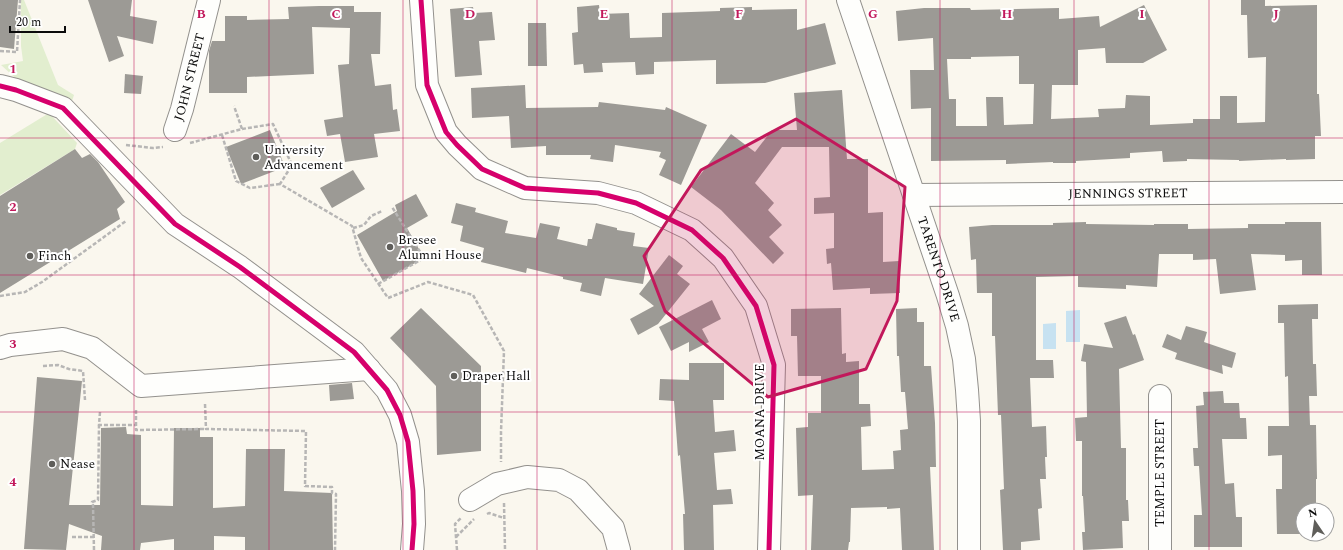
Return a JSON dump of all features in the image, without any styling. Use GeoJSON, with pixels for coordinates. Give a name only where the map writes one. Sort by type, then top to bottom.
{"type":"FeatureCollection","features":[{"type":"Feature","properties":{"kind":"street","name":"JOHN STREET"},"geometry":{"type":"LineString","coordinates":[[175,130],[182,109],[209,0]]}},
{"type":"Feature","properties":{"kind":"street","name":"MOANA DRIVE"},"geometry":{"type":"LineString","coordinates":[[421,0],[427,85],[446,132],[482,169],[525,188],[598,193],[636,203],[692,230],[723,258],[756,306],[774,365],[769,550]]}},
{"type":"Feature","properties":{"kind":"street","name":"TARENTO DRIVE"},"geometry":{"type":"LineString","coordinates":[[848,0],[957,326],[964,359],[969,421],[969,550]]}},
{"type":"Feature","properties":{"kind":"street"},"geometry":{"type":"LineString","coordinates":[[0,86],[16,90],[63,108],[175,224],[240,267],[354,352],[387,390],[400,415],[408,442],[413,492],[414,524],[412,550]]}},
{"type":"Feature","properties":{"kind":"street","name":"JENNINGS STREET"},"geometry":{"type":"LineString","coordinates":[[914,195],[1343,192]]}},
{"type":"Feature","properties":{"kind":"street"},"geometry":{"type":"LineString","coordinates":[[0,348],[10,345],[63,340],[92,348],[141,386],[369,369]]}},
{"type":"Feature","properties":{"kind":"street","name":"TEMPLE STREET"},"geometry":{"type":"LineString","coordinates":[[1160,396],[1160,550]]}},
{"type":"Feature","properties":{"kind":"street"},"geometry":{"type":"LineString","coordinates":[[474,512],[497,484],[527,477],[559,480],[578,490],[613,528],[619,550]]}},
{"type":"Feature","properties":{"kind":"path"},"geometry":{"type":"LineString","coordinates":[[0,51],[17,52],[20,0]]}},
{"type":"Feature","properties":{"kind":"path"},"geometry":{"type":"LineString","coordinates":[[242,129],[273,124],[292,165],[280,184]]}},
{"type":"Feature","properties":{"kind":"path"},"geometry":{"type":"LineString","coordinates":[[222,135],[236,182],[250,188],[280,184],[352,226],[362,258],[388,298],[428,282],[472,295],[504,351],[501,467]]}},
{"type":"Feature","properties":{"kind":"path"},"geometry":{"type":"LineString","coordinates":[[378,284],[424,258],[392,208]]}},
{"type":"Feature","properties":{"kind":"path"},"geometry":{"type":"LineString","coordinates":[[353,228],[364,225],[371,216],[382,211]]}},
{"type":"Feature","properties":{"kind":"path"},"geometry":{"type":"LineString","coordinates":[[0,296],[25,292],[42,282],[126,222]]}},
{"type":"Feature","properties":{"kind":"path"},"geometry":{"type":"LineString","coordinates":[[43,366],[58,365],[69,369],[83,371],[86,400]]}},
{"type":"Feature","properties":{"kind":"path"},"geometry":{"type":"LineString","coordinates":[[205,404],[206,429]]}},
{"type":"Feature","properties":{"kind":"path"},"geometry":{"type":"LineString","coordinates":[[136,410],[136,430],[206,429],[306,431],[305,486],[332,487],[332,493],[336,494],[335,550]]}},
{"type":"Feature","properties":{"kind":"path"},"geometry":{"type":"LineString","coordinates":[[94,550],[92,502],[98,500],[100,412]]}},
{"type":"Feature","properties":{"kind":"path"},"geometry":{"type":"LineString","coordinates":[[99,425],[136,425]]}},
{"type":"Feature","properties":{"kind":"path"},"geometry":{"type":"LineString","coordinates":[[504,499],[505,549]]}},
{"type":"Feature","properties":{"kind":"path"},"geometry":{"type":"LineString","coordinates":[[456,550],[455,524],[474,512],[489,513],[504,518]]}},
{"type":"Feature","properties":{"kind":"path"},"geometry":{"type":"LineString","coordinates":[[455,538],[473,520],[474,512]]}},
{"type":"Feature","properties":{"kind":"path"},"geometry":{"type":"LineString","coordinates":[[72,537],[94,536]]}},
{"type":"Feature","properties":{"kind":"highlighted area"},"geometry":{"type":"Polygon","coordinates":[[[796,119],[905,187],[897,301],[866,369],[768,397],[665,311],[644,256],[701,170],[796,119]]]}},
{"type":"Feature","properties":{"kind":"green space"},"geometry":{"type":"Polygon","coordinates":[[[21,0],[24,0],[58,85],[74,95],[71,104],[21,83],[1,65],[23,61],[21,46],[21,0]]]}},
{"type":"Feature","properties":{"kind":"green space"},"geometry":{"type":"Polygon","coordinates":[[[49,113],[77,143],[75,149],[0,195],[0,143],[49,113]]]}},
{"type":"Feature","properties":{"kind":"water"},"geometry":{"type":"Polygon","coordinates":[[[1080,310],[1080,342],[1066,342],[1066,311],[1080,310]]]}},
{"type":"Feature","properties":{"kind":"water"},"geometry":{"type":"Polygon","coordinates":[[[1056,323],[1056,349],[1043,349],[1043,324],[1056,323]]]}},
{"type":"Feature","properties":{"kind":"building"},"geometry":{"type":"Polygon","coordinates":[[[0,0],[18,0],[14,49],[0,47],[0,0]]]}},
{"type":"Feature","properties":{"kind":"building"},"geometry":{"type":"Polygon","coordinates":[[[88,0],[132,0],[130,16],[157,21],[153,44],[117,36],[124,56],[109,62],[88,0]]]}},
{"type":"Feature","properties":{"kind":"building"},"geometry":{"type":"Polygon","coordinates":[[[1241,0],[1265,0],[1265,6],[1317,5],[1317,94],[1319,94],[1321,136],[1315,136],[1315,159],[1239,161],[1187,159],[1187,161],[1163,162],[1162,151],[1130,153],[1130,158],[1076,161],[1076,163],[1053,162],[1006,164],[1006,160],[931,161],[931,108],[911,109],[910,70],[934,70],[933,38],[898,41],[896,11],[924,8],[970,8],[971,10],[1059,8],[1059,19],[1099,16],[1100,27],[1144,5],[1167,50],[1143,63],[1106,63],[1105,48],[1078,50],[1078,85],[1052,85],[1051,119],[1099,117],[1098,109],[1125,108],[1126,95],[1150,96],[1150,125],[1193,123],[1193,119],[1220,119],[1220,96],[1237,96],[1237,123],[1265,122],[1266,57],[1248,58],[1247,15],[1241,15],[1241,0]],[[1019,56],[947,59],[949,99],[956,99],[956,126],[987,126],[986,97],[1003,97],[1004,125],[1033,124],[1034,84],[1019,84],[1019,56]]]}},
{"type":"Feature","properties":{"kind":"building"},"geometry":{"type":"Polygon","coordinates":[[[599,5],[600,14],[629,13],[630,38],[662,37],[662,13],[720,11],[720,8],[752,7],[752,10],[797,9],[797,30],[825,23],[836,64],[765,83],[716,84],[716,60],[654,62],[654,74],[636,75],[635,62],[602,63],[603,72],[584,73],[583,64],[574,65],[572,33],[578,32],[577,7],[599,5]]]}},
{"type":"Feature","properties":{"kind":"building"},"geometry":{"type":"Polygon","coordinates":[[[354,6],[354,12],[381,12],[380,54],[371,54],[375,86],[391,84],[393,110],[397,109],[400,131],[374,134],[378,157],[345,162],[340,134],[327,136],[324,120],[343,117],[338,65],[349,64],[350,28],[312,27],[314,74],[247,77],[247,93],[209,93],[209,51],[212,41],[225,41],[225,16],[247,16],[247,20],[289,19],[288,7],[354,6]]]}},
{"type":"Feature","properties":{"kind":"building"},"geometry":{"type":"Polygon","coordinates":[[[473,7],[474,13],[492,12],[495,40],[479,41],[482,75],[455,77],[450,9],[473,7]]]}},
{"type":"Feature","properties":{"kind":"building"},"geometry":{"type":"Polygon","coordinates":[[[528,23],[546,23],[547,66],[528,66],[528,23]]]}},
{"type":"Feature","properties":{"kind":"building"},"geometry":{"type":"Polygon","coordinates":[[[125,74],[143,76],[141,94],[124,93],[125,74]]]}},
{"type":"Feature","properties":{"kind":"building"},"geometry":{"type":"Polygon","coordinates":[[[525,85],[526,108],[598,107],[599,102],[665,110],[666,107],[707,125],[681,185],[659,175],[666,160],[659,157],[661,152],[615,145],[613,162],[590,159],[591,155],[546,155],[546,146],[511,148],[509,116],[472,118],[471,88],[525,85]]]}},
{"type":"Feature","properties":{"kind":"building"},"geometry":{"type":"Polygon","coordinates":[[[842,90],[847,159],[868,159],[868,213],[883,212],[883,262],[899,261],[900,293],[870,294],[870,288],[833,290],[831,263],[827,264],[826,249],[834,248],[834,213],[814,214],[814,198],[830,197],[829,147],[782,147],[755,183],[774,203],[768,210],[782,225],[769,237],[784,253],[773,264],[721,210],[691,187],[731,134],[755,152],[772,130],[797,130],[794,93],[842,90]]]}},
{"type":"Feature","properties":{"kind":"building","name":"University Advancement"},"geometry":{"type":"Polygon","coordinates":[[[270,130],[285,167],[241,184],[226,147],[270,130]]]}},
{"type":"Feature","properties":{"kind":"building","name":"Finch"},"geometry":{"type":"Polygon","coordinates":[[[75,149],[82,158],[90,154],[98,162],[125,202],[117,209],[120,219],[0,293],[0,196],[75,149]]]}},
{"type":"Feature","properties":{"kind":"building"},"geometry":{"type":"Polygon","coordinates":[[[353,170],[365,189],[332,208],[320,188],[353,170]]]}},
{"type":"Feature","properties":{"kind":"building","name":"Bresee Alumni House"},"geometry":{"type":"Polygon","coordinates":[[[416,194],[428,216],[407,228],[424,258],[383,281],[357,235],[397,211],[395,205],[416,194]]]}},
{"type":"Feature","properties":{"kind":"building"},"geometry":{"type":"Polygon","coordinates":[[[456,203],[476,208],[475,212],[508,221],[505,233],[536,238],[540,223],[560,227],[557,239],[587,246],[588,239],[592,239],[596,223],[617,228],[617,230],[635,233],[633,246],[649,248],[643,284],[605,278],[601,296],[580,291],[582,283],[563,279],[563,277],[527,268],[526,273],[481,262],[484,248],[460,241],[463,226],[451,223],[456,203]]]}},
{"type":"Feature","properties":{"kind":"building"},"geometry":{"type":"Polygon","coordinates":[[[1086,222],[1086,224],[1188,224],[1188,229],[1248,228],[1248,224],[1321,222],[1322,275],[1302,275],[1302,260],[1285,261],[1285,255],[1251,254],[1256,290],[1220,294],[1216,259],[1193,260],[1193,254],[1159,254],[1157,287],[1126,285],[1126,289],[1078,287],[1078,276],[1036,277],[1036,360],[1053,360],[1054,378],[1030,378],[1032,427],[1046,426],[1046,479],[1040,479],[1042,508],[1038,509],[1040,540],[1021,542],[1021,550],[1003,550],[1000,490],[1004,489],[1001,415],[998,415],[995,336],[992,336],[992,293],[977,293],[976,259],[971,260],[969,227],[992,225],[1053,225],[1053,223],[1086,222]]]}},
{"type":"Feature","properties":{"kind":"building"},"geometry":{"type":"Polygon","coordinates":[[[669,255],[683,266],[677,274],[690,284],[658,324],[638,335],[630,319],[654,306],[639,294],[669,255]]]}},
{"type":"Feature","properties":{"kind":"building"},"geometry":{"type":"Polygon","coordinates":[[[712,300],[721,319],[702,329],[709,342],[689,352],[689,342],[671,351],[659,327],[712,300]]]}},
{"type":"Feature","properties":{"kind":"building"},"geometry":{"type":"Polygon","coordinates":[[[1318,304],[1318,319],[1312,319],[1313,364],[1316,364],[1317,396],[1309,396],[1310,425],[1316,425],[1316,502],[1295,502],[1295,534],[1277,534],[1276,489],[1282,489],[1282,455],[1268,456],[1268,426],[1289,426],[1288,376],[1285,377],[1284,323],[1278,323],[1278,305],[1318,304]]]}},
{"type":"Feature","properties":{"kind":"building","name":"Draper Hall"},"geometry":{"type":"Polygon","coordinates":[[[421,308],[481,366],[481,451],[437,455],[436,386],[390,338],[421,308]]]}},
{"type":"Feature","properties":{"kind":"building"},"geometry":{"type":"Polygon","coordinates":[[[841,308],[842,354],[846,353],[846,362],[859,361],[859,404],[870,404],[871,426],[861,427],[862,470],[894,469],[893,451],[901,450],[900,430],[908,429],[905,392],[901,392],[899,356],[897,356],[896,309],[917,308],[917,322],[924,322],[924,366],[931,366],[935,423],[936,467],[930,467],[934,550],[902,550],[900,508],[887,509],[887,507],[851,508],[850,542],[848,550],[811,550],[813,495],[798,496],[796,428],[808,427],[808,413],[821,413],[821,376],[798,376],[797,336],[791,336],[791,309],[841,308]]]}},
{"type":"Feature","properties":{"kind":"building"},"geometry":{"type":"Polygon","coordinates":[[[1126,316],[1133,335],[1135,334],[1144,360],[1119,369],[1121,448],[1126,448],[1126,500],[1128,500],[1129,521],[1122,521],[1123,548],[1083,550],[1082,532],[1085,532],[1082,496],[1082,441],[1076,441],[1075,418],[1087,417],[1086,362],[1081,361],[1084,344],[1113,348],[1104,323],[1126,316]]]}},
{"type":"Feature","properties":{"kind":"building"},"geometry":{"type":"Polygon","coordinates":[[[1186,326],[1207,332],[1204,342],[1236,353],[1232,368],[1222,365],[1223,374],[1175,359],[1177,353],[1162,347],[1167,334],[1181,340],[1186,326]]]}},
{"type":"Feature","properties":{"kind":"building"},"geometry":{"type":"Polygon","coordinates":[[[689,363],[724,363],[724,400],[713,400],[715,432],[734,430],[736,451],[714,453],[717,490],[731,489],[733,504],[713,505],[714,550],[684,550],[683,514],[685,514],[680,455],[678,456],[674,401],[659,400],[660,379],[689,380],[689,363]]]}},
{"type":"Feature","properties":{"kind":"building","name":"Nease"},"geometry":{"type":"Polygon","coordinates":[[[37,377],[82,381],[69,505],[100,505],[101,428],[126,427],[127,434],[141,435],[141,505],[173,506],[174,428],[200,428],[200,437],[213,437],[213,508],[245,506],[246,449],[285,449],[284,491],[332,493],[333,550],[245,550],[245,537],[214,536],[214,550],[174,550],[174,539],[141,543],[140,550],[101,550],[102,536],[69,524],[66,550],[24,549],[37,377]]]}},
{"type":"Feature","properties":{"kind":"building"},"geometry":{"type":"Polygon","coordinates":[[[352,383],[354,399],[330,401],[329,385],[352,383]]]}},
{"type":"Feature","properties":{"kind":"building"},"geometry":{"type":"Polygon","coordinates":[[[1223,391],[1224,403],[1239,403],[1240,418],[1246,418],[1247,439],[1222,439],[1225,484],[1234,483],[1236,517],[1242,517],[1242,547],[1194,547],[1194,515],[1202,515],[1199,466],[1194,466],[1193,448],[1198,448],[1196,406],[1204,405],[1203,392],[1223,391]]]}},
{"type":"Feature","properties":{"kind":"cycle path"},"geometry":{"type":"LineString","coordinates":[[421,0],[427,85],[446,132],[482,169],[525,188],[598,193],[636,203],[692,230],[723,258],[756,306],[774,365],[769,550]]}},
{"type":"Feature","properties":{"kind":"cycle path"},"geometry":{"type":"LineString","coordinates":[[0,86],[16,90],[63,108],[175,224],[240,267],[354,352],[387,390],[400,415],[408,442],[413,491],[414,524],[412,550]]}},
{"type":"Feature","properties":{"kind":"place","name":"University Advancement"},"geometry":{"type":"Point","coordinates":[256,157]}},
{"type":"Feature","properties":{"kind":"place","name":"Bresee Alumni House"},"geometry":{"type":"Point","coordinates":[390,247]}},
{"type":"Feature","properties":{"kind":"place","name":"Finch"},"geometry":{"type":"Point","coordinates":[30,256]}},
{"type":"Feature","properties":{"kind":"place","name":"Draper Hall"},"geometry":{"type":"Point","coordinates":[454,376]}},
{"type":"Feature","properties":{"kind":"place","name":"Nease"},"geometry":{"type":"Point","coordinates":[52,464]}}]}
